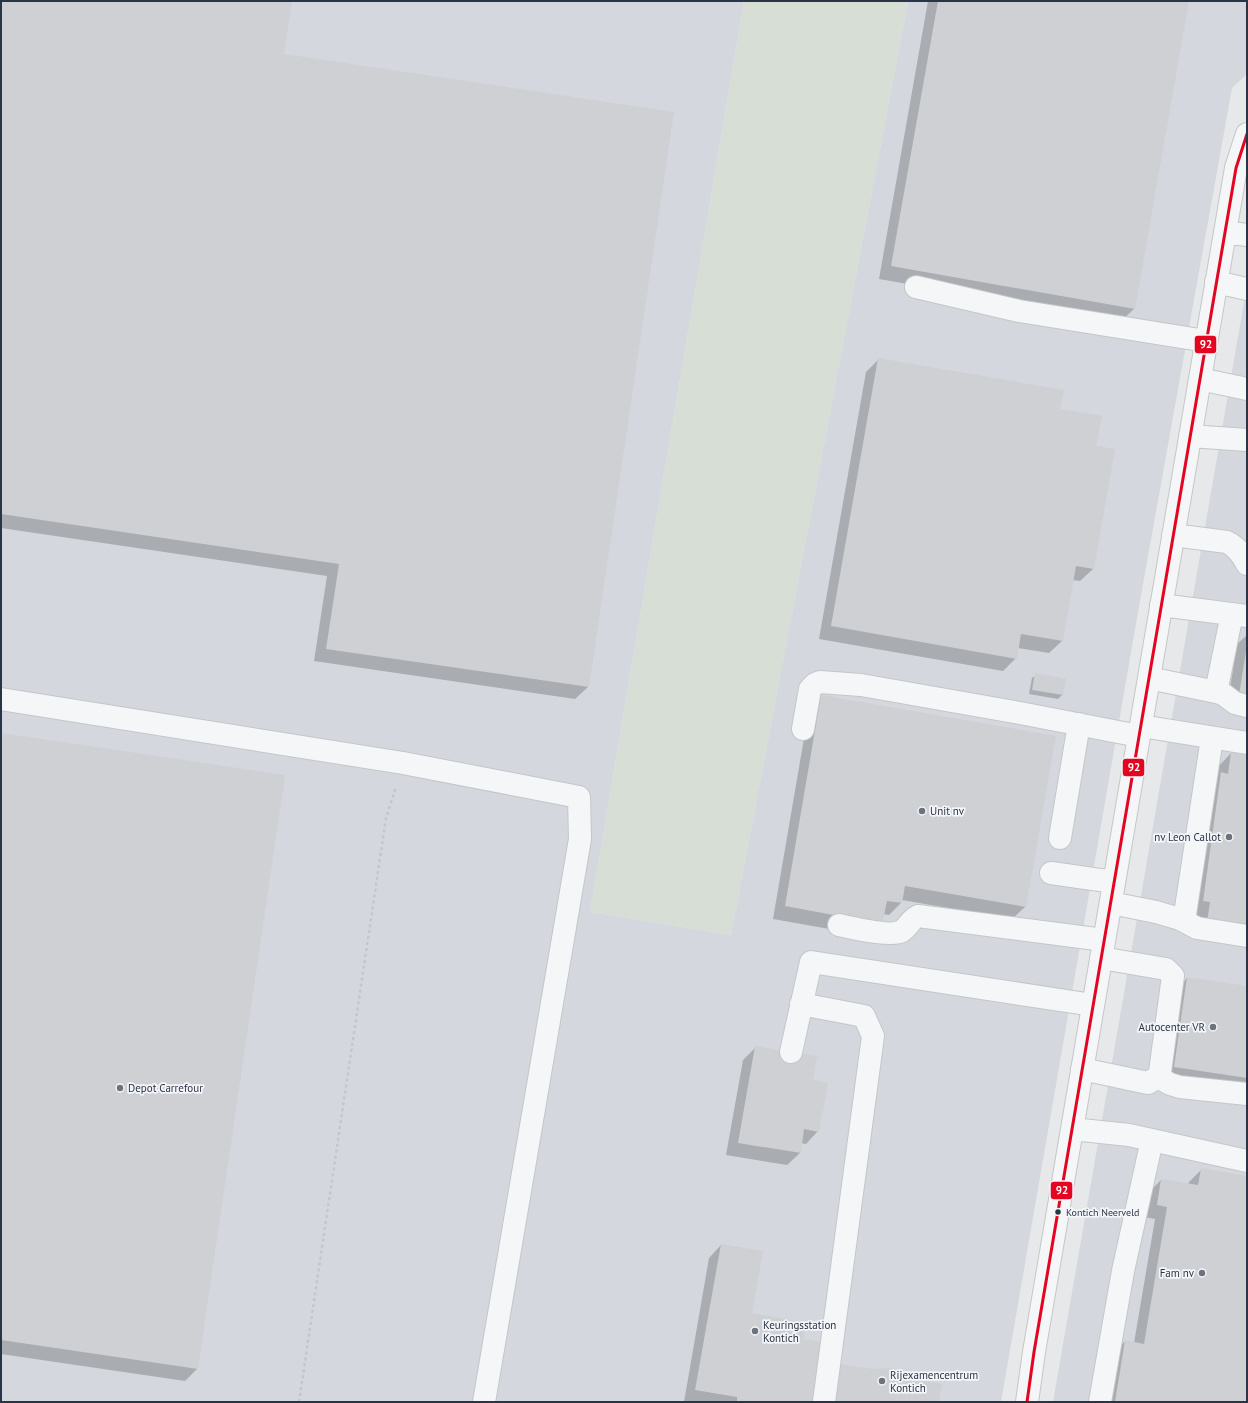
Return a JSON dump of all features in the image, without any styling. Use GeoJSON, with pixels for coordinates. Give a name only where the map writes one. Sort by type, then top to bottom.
{"type":"FeatureCollection","features":[{"type":"Feature","properties":{"kind":"street"},"geometry":{"type":"LineString","coordinates":[[1027,1402],[1216,282],[1236,168],[1247,134]]}},
{"type":"Feature","properties":{"kind":"street"},"geometry":{"type":"LineString","coordinates":[[1225,232],[1247,235]]}},
{"type":"Feature","properties":{"kind":"street"},"geometry":{"type":"LineString","coordinates":[[1216,282],[1247,288]]}},
{"type":"Feature","properties":{"kind":"street"},"geometry":{"type":"LineString","coordinates":[[916,287],[1019,311],[1206,341]]}},
{"type":"Feature","properties":{"kind":"street"},"geometry":{"type":"LineString","coordinates":[[1200,379],[1247,389]]}},
{"type":"Feature","properties":{"kind":"street"},"geometry":{"type":"LineString","coordinates":[[1190,436],[1247,440]]}},
{"type":"Feature","properties":{"kind":"street"},"geometry":{"type":"LineString","coordinates":[[1173,535],[1227,542],[1241,552],[1247,564]]}},
{"type":"Feature","properties":{"kind":"street"},"geometry":{"type":"LineString","coordinates":[[1161,605],[1240,615],[1216,692]]}},
{"type":"Feature","properties":{"kind":"street"},"geometry":{"type":"LineString","coordinates":[[1149,678],[1216,692],[1223,694],[1235,703],[1247,706]]}},
{"type":"Feature","properties":{"kind":"street"},"geometry":{"type":"LineString","coordinates":[[803,729],[810,689],[814,684],[820,682],[861,685],[1079,724],[1247,743]]}},
{"type":"Feature","properties":{"kind":"street"},"geometry":{"type":"LineString","coordinates":[[1,699],[403,763],[579,797],[580,839],[484,1402]]}},
{"type":"Feature","properties":{"kind":"street"},"geometry":{"type":"LineString","coordinates":[[1060,838],[1079,724]]}},
{"type":"Feature","properties":{"kind":"street"},"geometry":{"type":"LineString","coordinates":[[1184,922],[1212,738]]}},
{"type":"Feature","properties":{"kind":"street"},"geometry":{"type":"LineString","coordinates":[[1052,873],[1112,893],[1156,912],[1180,919],[1197,928],[1247,936]]}},
{"type":"Feature","properties":{"kind":"street"},"geometry":{"type":"LineString","coordinates":[[839,925],[887,933],[900,932],[912,919],[918,916],[1103,949],[1166,969],[1173,976],[1160,1072],[1158,1077],[1148,1083],[1082,1069]]}},
{"type":"Feature","properties":{"kind":"street"},"geometry":{"type":"LineString","coordinates":[[791,1052],[811,962],[1093,1005]]}},
{"type":"Feature","properties":{"kind":"street"},"geometry":{"type":"LineString","coordinates":[[801,1004],[864,1016],[873,1036],[824,1402]]}},
{"type":"Feature","properties":{"kind":"street"},"geometry":{"type":"LineString","coordinates":[[1158,1077],[1170,1084],[1180,1087],[1247,1094]]}},
{"type":"Feature","properties":{"kind":"street"},"geometry":{"type":"LineString","coordinates":[[1072,1129],[1129,1135],[1247,1161]]}},
{"type":"Feature","properties":{"kind":"street"},"geometry":{"type":"LineString","coordinates":[[1100,1402],[1123,1271],[1152,1140]]}},
{"type":"Feature","properties":{"kind":"path"},"geometry":{"type":"LineString","coordinates":[[299,1402],[386,818],[403,763]]}},
{"type":"Feature","properties":{"kind":"shaded area"},"geometry":{"type":"Polygon","coordinates":[[[1,1],[744,1],[590,912],[731,935],[908,1],[1247,1],[1247,74],[1232,88],[1138,612],[1001,1402],[1,1402],[1,1]]]}},
{"type":"Feature","properties":{"kind":"shaded area"},"geometry":{"type":"Polygon","coordinates":[[[744,1],[908,1],[731,935],[590,912],[744,1]]]}},
{"type":"Feature","properties":{"kind":"shaded area"},"geometry":{"type":"Polygon","coordinates":[[[1247,285],[1247,1402],[1053,1402],[1247,285]]]}},
{"type":"Feature","properties":{"kind":"building"},"geometry":{"type":"Polygon","coordinates":[[[1,1],[292,1],[284,54],[674,112],[589,687],[326,649],[339,564],[1,514],[1,1]]]}},
{"type":"Feature","properties":{"kind":"building"},"geometry":{"type":"Polygon","coordinates":[[[938,1],[1189,1],[1135,309],[891,266],[938,1]]]}},
{"type":"Feature","properties":{"kind":"building"},"geometry":{"type":"Polygon","coordinates":[[[878,358],[1064,390],[1060,409],[1102,416],[1096,446],[1115,449],[1094,569],[1076,566],[1063,641],[1021,634],[1017,659],[831,626],[878,358]]]}},
{"type":"Feature","properties":{"kind":"building"},"geometry":{"type":"Polygon","coordinates":[[[1247,651],[1247,696],[1239,695],[1247,651]]]}},
{"type":"Feature","properties":{"kind":"building"},"geometry":{"type":"Polygon","coordinates":[[[1035,673],[1066,679],[1063,695],[1032,690],[1035,673]]]}},
{"type":"Feature","properties":{"kind":"building","name":"Unit nv"},"geometry":{"type":"Polygon","coordinates":[[[821,695],[1056,736],[1026,907],[905,886],[902,903],[887,901],[882,924],[785,906],[821,695]]]}},
{"type":"Feature","properties":{"kind":"building","name":"Depot Carrefour"},"geometry":{"type":"Polygon","coordinates":[[[1,733],[285,775],[198,1369],[1,1340],[1,733]]]}},
{"type":"Feature","properties":{"kind":"building","name":"nv Leon Callot"},"geometry":{"type":"Polygon","coordinates":[[[1231,752],[1247,755],[1247,928],[1207,922],[1210,902],[1203,901],[1221,772],[1228,774],[1231,752]]]}},
{"type":"Feature","properties":{"kind":"building","name":"Autocenter VR"},"geometry":{"type":"Polygon","coordinates":[[[1187,977],[1247,986],[1247,1078],[1174,1067],[1187,977]]]}},
{"type":"Feature","properties":{"kind":"building"},"geometry":{"type":"Polygon","coordinates":[[[755,1046],[817,1056],[813,1080],[828,1083],[819,1132],[804,1129],[801,1153],[738,1143],[755,1046]]]}},
{"type":"Feature","properties":{"kind":"building","name":"Fam nv"},"geometry":{"type":"Polygon","coordinates":[[[1201,1168],[1247,1176],[1247,1402],[1115,1402],[1125,1340],[1144,1344],[1167,1207],[1157,1205],[1161,1179],[1198,1185],[1201,1168]]]}},
{"type":"Feature","properties":{"kind":"building","name":"Keuringsstation Kontich"},"geometry":{"type":"Polygon","coordinates":[[[721,1244],[763,1251],[752,1313],[806,1323],[803,1339],[823,1342],[812,1402],[737,1402],[737,1397],[695,1390],[721,1244]]]}},
{"type":"Feature","properties":{"kind":"building","name":"Rijexamencentrum Kontich"},"geometry":{"type":"Polygon","coordinates":[[[839,1364],[872,1369],[892,1368],[905,1372],[912,1379],[942,1384],[939,1402],[833,1402],[839,1364]]]}},
{"type":"Feature","properties":{"kind":"transit line","name":"92"},"geometry":{"type":"LineString","coordinates":[[1027,1402],[1034,1352],[1236,168],[1247,134]]}},
{"type":"Feature","properties":{"kind":"place","name":"Unit nv"},"geometry":{"type":"Point","coordinates":[922,811]}},
{"type":"Feature","properties":{"kind":"place","name":"nv Leon Callot"},"geometry":{"type":"Point","coordinates":[1229,837]}},
{"type":"Feature","properties":{"kind":"place","name":"Autocenter VR"},"geometry":{"type":"Point","coordinates":[1213,1027]}},
{"type":"Feature","properties":{"kind":"place","name":"Depot Carrefour"},"geometry":{"type":"Point","coordinates":[120,1088]}},
{"type":"Feature","properties":{"kind":"place","name":"Kontich Neerveld"},"geometry":{"type":"Point","coordinates":[1058,1212]}},
{"type":"Feature","properties":{"kind":"place","name":"Fam nv"},"geometry":{"type":"Point","coordinates":[1202,1273]}},
{"type":"Feature","properties":{"kind":"place","name":"Keuringsstation Kontich"},"geometry":{"type":"Point","coordinates":[755,1331]}},
{"type":"Feature","properties":{"kind":"place","name":"Rijexamencentrum Kontich"},"geometry":{"type":"Point","coordinates":[882,1381]}}]}
